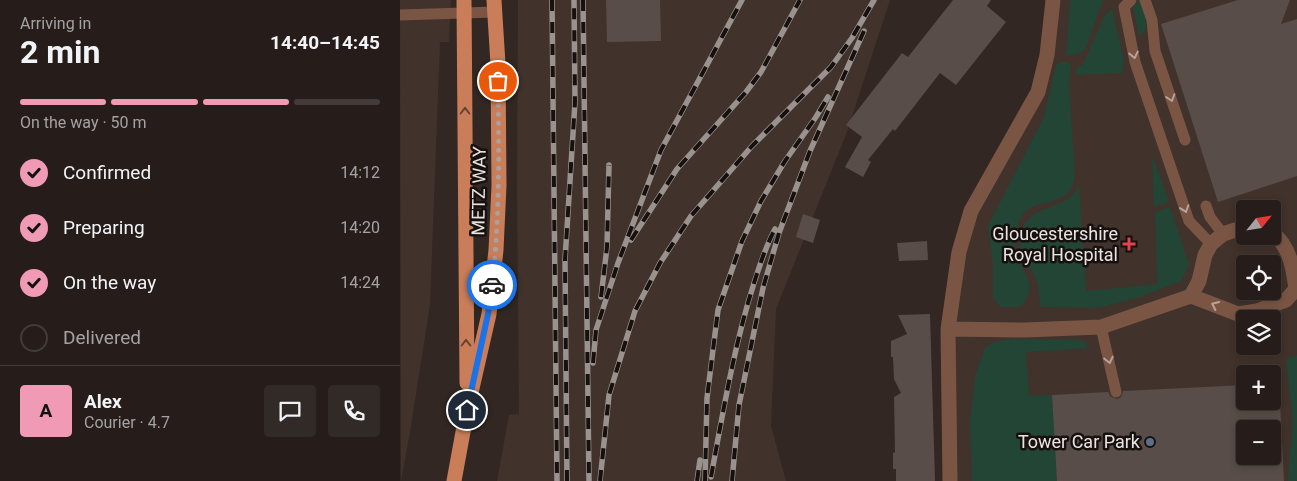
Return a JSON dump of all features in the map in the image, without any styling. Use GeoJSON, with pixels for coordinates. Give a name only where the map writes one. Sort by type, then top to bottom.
{"type":"FeatureCollection","features":[{"type":"Feature","properties":{"kind":"main road","name":"METZ WAY"},"geometry":{"type":"LineString","coordinates":[[464,6],[467,410]]}},
{"type":"Feature","properties":{"kind":"main road","name":"METZ WAY"},"geometry":{"type":"LineString","coordinates":[[454,481],[488,314],[496,250],[499,186],[498,64],[495,6]]}},
{"type":"Feature","properties":{"kind":"street"},"geometry":{"type":"LineString","coordinates":[[950,481],[948,329],[959,252],[971,211],[1038,92],[1047,55],[1053,0]]}},
{"type":"Feature","properties":{"kind":"street"},"geometry":{"type":"LineString","coordinates":[[1191,296],[1200,281],[1205,255],[1217,239],[1236,231]]}},
{"type":"Feature","properties":{"kind":"street"},"geometry":{"type":"LineString","coordinates":[[948,329],[1025,330],[1101,327],[1191,296],[1238,314],[1257,311],[1286,300],[1296,289],[1292,263],[1287,248],[1281,242]]}},
{"type":"Feature","properties":{"kind":"lane"},"geometry":{"type":"LineString","coordinates":[[1131,0],[1124,7],[1140,76],[1189,220],[1217,239]]}},
{"type":"Feature","properties":{"kind":"lane"},"geometry":{"type":"LineString","coordinates":[[1145,0],[1152,20],[1155,50],[1185,140]]}},
{"type":"Feature","properties":{"kind":"lane"},"geometry":{"type":"LineString","coordinates":[[400,15],[464,6],[495,6]]}},
{"type":"Feature","properties":{"kind":"lane"},"geometry":{"type":"LineString","coordinates":[[1206,206],[1217,239]]}},
{"type":"Feature","properties":{"kind":"lane"},"geometry":{"type":"LineString","coordinates":[[1101,327],[1116,392]]}},
{"type":"Feature","properties":{"kind":"shaded area"},"geometry":{"type":"Polygon","coordinates":[[[400,0],[451,0],[449,42],[440,42],[430,305],[401,481],[400,0]]]}},
{"type":"Feature","properties":{"kind":"shaded area"},"geometry":{"type":"Polygon","coordinates":[[[518,0],[890,0],[847,132],[776,309],[771,426],[786,481],[497,481],[509,415],[519,414],[518,0]]]}},
{"type":"Feature","properties":{"kind":"shaded area","name":"Gloucestershire Royal Hospital"},"geometry":{"type":"Polygon","coordinates":[[[1053,0],[1297,0],[1297,481],[950,481],[948,329],[959,252],[1038,92],[1053,0]]]}},
{"type":"Feature","properties":{"kind":"green space"},"geometry":{"type":"Polygon","coordinates":[[[1070,0],[1103,0],[1086,48],[1078,54],[1066,56],[1070,0]]]}},
{"type":"Feature","properties":{"kind":"green space"},"geometry":{"type":"Polygon","coordinates":[[[1142,0],[1147,23],[1144,31],[1139,35],[1133,7],[1142,0]]]}},
{"type":"Feature","properties":{"kind":"green space"},"geometry":{"type":"Polygon","coordinates":[[[1112,9],[1124,60],[1122,73],[1075,75],[1077,68],[1083,64],[1105,15],[1112,9]]]}},
{"type":"Feature","properties":{"kind":"green space"},"geometry":{"type":"Polygon","coordinates":[[[1060,62],[1071,64],[1069,85],[1075,174],[1072,187],[1058,199],[1032,207],[1024,213],[1019,222],[1015,248],[1029,284],[1027,299],[1020,307],[1000,307],[993,298],[993,267],[988,226],[1044,117],[1056,65],[1060,62]]]}},
{"type":"Feature","properties":{"kind":"green space"},"geometry":{"type":"Polygon","coordinates":[[[1152,155],[1169,202],[1154,207],[1152,155]]]}},
{"type":"Feature","properties":{"kind":"green space"},"geometry":{"type":"Polygon","coordinates":[[[1079,185],[1086,291],[1157,284],[1155,212],[1170,207],[1189,265],[1181,281],[1140,297],[1098,308],[1041,307],[1037,281],[1020,247],[1023,228],[1029,219],[1037,213],[1065,201],[1073,195],[1079,185]]]}},
{"type":"Feature","properties":{"kind":"green space"},"geometry":{"type":"Polygon","coordinates":[[[1011,339],[1083,340],[1089,348],[1026,352],[1029,396],[1052,395],[1057,481],[972,481],[970,423],[975,376],[985,348],[994,342],[1011,339]]]}},
{"type":"Feature","properties":{"kind":"green space"},"geometry":{"type":"Polygon","coordinates":[[[1297,355],[1297,481],[1288,481],[1293,419],[1286,361],[1297,355]]]}},
{"type":"Feature","properties":{"kind":"building"},"geometry":{"type":"Polygon","coordinates":[[[606,0],[660,0],[661,41],[607,42],[606,0]]]}},
{"type":"Feature","properties":{"kind":"building"},"geometry":{"type":"Polygon","coordinates":[[[953,0],[991,0],[987,6],[1006,22],[956,85],[940,73],[895,131],[893,129],[868,160],[871,162],[863,177],[845,167],[862,137],[846,125],[902,53],[908,57],[953,0]]]}},
{"type":"Feature","properties":{"kind":"building"},"geometry":{"type":"Polygon","coordinates":[[[1238,0],[1290,0],[1281,24],[1297,19],[1297,176],[1218,202],[1161,24],[1238,0]]]}},
{"type":"Feature","properties":{"kind":"building"},"geometry":{"type":"Polygon","coordinates":[[[803,214],[820,220],[813,243],[796,237],[803,214]]]}},
{"type":"Feature","properties":{"kind":"building"},"geometry":{"type":"Polygon","coordinates":[[[927,241],[928,260],[899,261],[897,243],[927,241]]]}},
{"type":"Feature","properties":{"kind":"building"},"geometry":{"type":"Polygon","coordinates":[[[930,314],[935,481],[896,481],[896,469],[893,469],[893,453],[895,452],[894,397],[901,393],[894,379],[891,341],[907,334],[898,315],[930,314]]]}},
{"type":"Feature","properties":{"kind":"building","name":"Tower Car Park"},"geometry":{"type":"Polygon","coordinates":[[[1236,385],[1236,410],[1280,410],[1281,420],[1236,420],[1236,465],[1281,465],[1281,422],[1284,481],[1057,481],[1052,395],[1108,392],[1111,397],[1117,399],[1121,397],[1123,391],[1236,385]]]}},
{"type":"Feature","properties":{"kind":"railway"},"geometry":{"type":"LineString","coordinates":[[552,0],[557,481]]}},
{"type":"Feature","properties":{"kind":"railway"},"geometry":{"type":"LineString","coordinates":[[567,481],[565,260],[575,102],[574,0]]}},
{"type":"Feature","properties":{"kind":"railway"},"geometry":{"type":"LineString","coordinates":[[583,0],[589,481]]}},
{"type":"Feature","properties":{"kind":"railway"},"geometry":{"type":"LineString","coordinates":[[593,363],[596,330],[618,263],[661,150],[742,0]]}},
{"type":"Feature","properties":{"kind":"railway"},"geometry":{"type":"LineString","coordinates":[[631,240],[677,169],[746,92],[761,72],[800,0]]}},
{"type":"Feature","properties":{"kind":"railway"},"geometry":{"type":"LineString","coordinates":[[600,481],[609,395],[635,311],[660,263],[691,216],[752,146],[831,67],[852,38],[874,0]]}},
{"type":"Feature","properties":{"kind":"railway"},"geometry":{"type":"LineString","coordinates":[[732,481],[739,405],[763,288],[779,233],[810,151],[864,31]]}},
{"type":"Feature","properties":{"kind":"railway"},"geometry":{"type":"LineString","coordinates":[[705,481],[707,398],[718,310],[742,241],[761,201],[828,97]]}},
{"type":"Feature","properties":{"kind":"railway"},"geometry":{"type":"LineString","coordinates":[[601,297],[607,247],[609,165]]}},
{"type":"Feature","properties":{"kind":"railway"},"geometry":{"type":"LineString","coordinates":[[711,477],[729,379],[747,307],[766,249],[775,229]]}},
{"type":"Feature","properties":{"kind":"railway"},"geometry":{"type":"LineString","coordinates":[[697,481],[700,460]]}},
{"type":"Feature","properties":{"kind":"way so far"},"geometry":{"type":"LineString","coordinates":[[492,285],[496,250],[499,186],[498,81]]}},
{"type":"Feature","properties":{"kind":"place","name":"Gloucestershire Royal Hospital"},"geometry":{"type":"Point","coordinates":[1129,244]}},
{"type":"Feature","properties":{"kind":"place","name":"Tower Car Park"},"geometry":{"type":"Point","coordinates":[1150,442]}},
{"type":"Feature","properties":{"kind":"route"},"geometry":{"type":"LineString","coordinates":[[467,410],[488,314],[492,285]]}}]}
